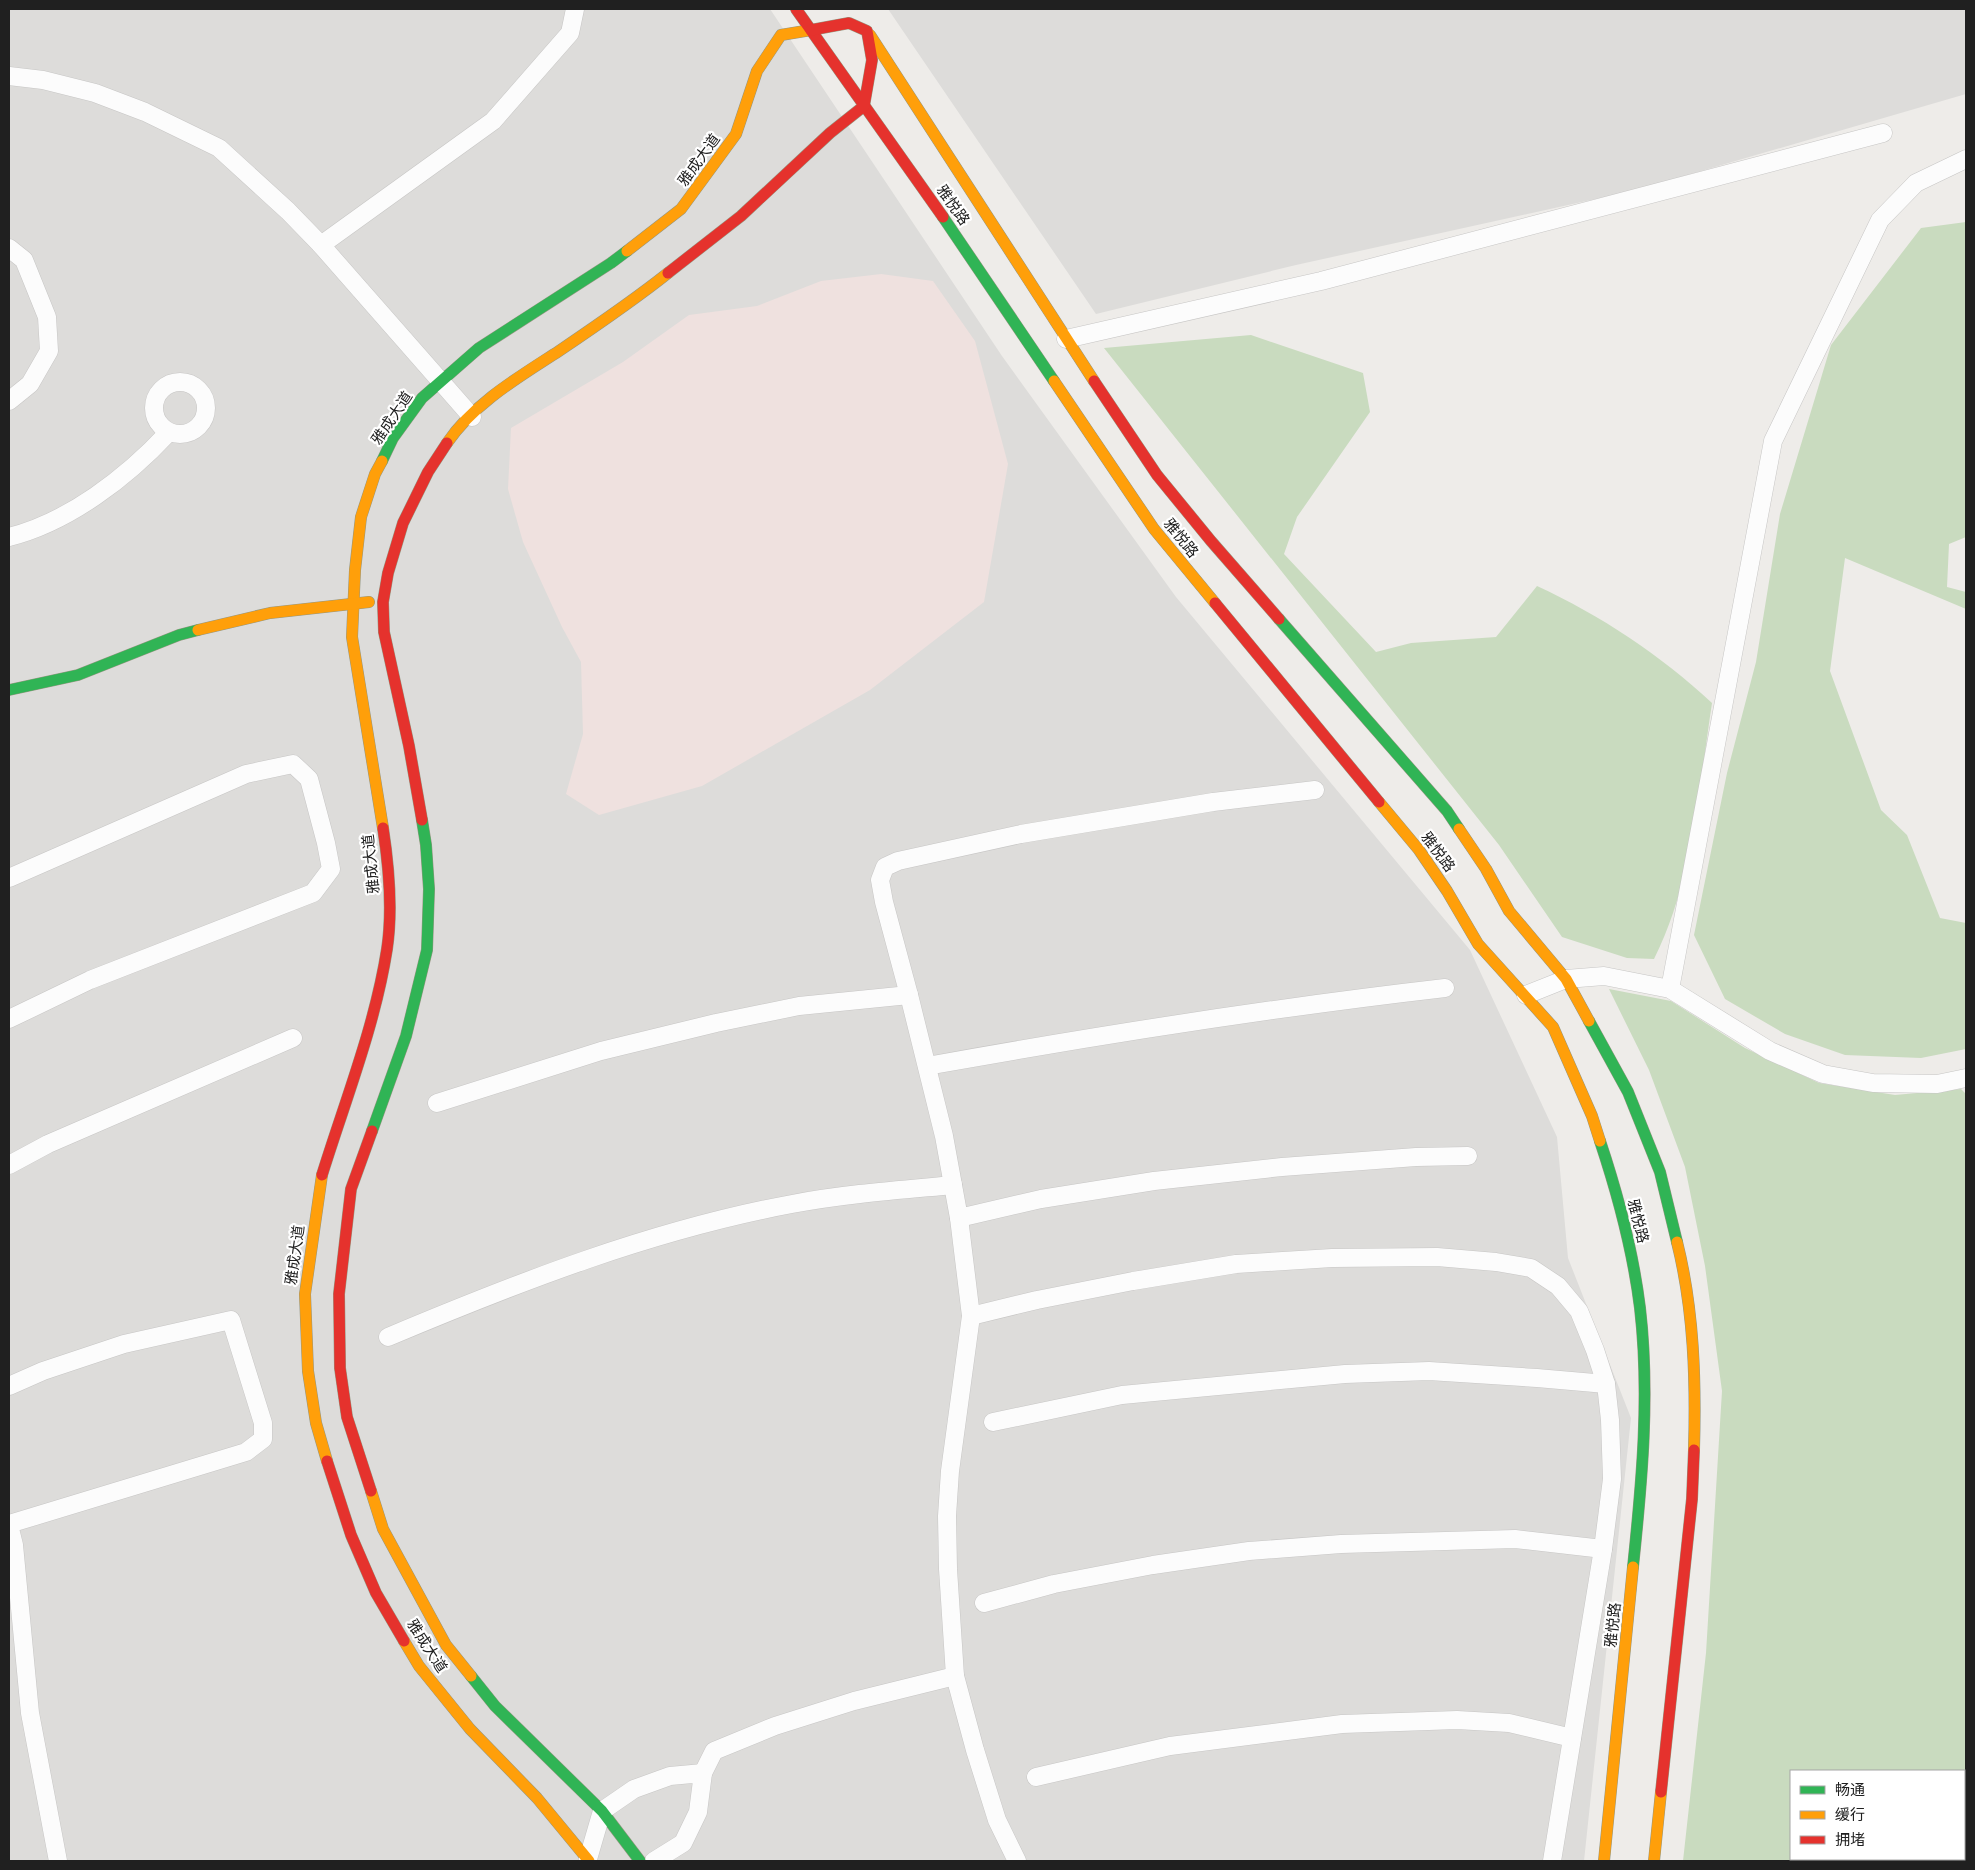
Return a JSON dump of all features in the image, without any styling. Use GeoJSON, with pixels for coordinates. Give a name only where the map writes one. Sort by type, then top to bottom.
{"type":"FeatureCollection","features":[{"type":"Feature","properties":{"kind":"street"},"geometry":{"type":"LineString","coordinates":[[322,245],[493,121],[570,33],[575,9]]}},
{"type":"Feature","properties":{"kind":"street","name":"雅悦路"},"geometry":{"type":"LineString","coordinates":[[796,9],[942,215],[1154,529],[1419,850],[1448,891],[1478,944],[1553,1027],[1592,1116],[1612,1178],[1630,1248],[1640,1308],[1645,1395],[1642,1488],[1604,1861]]}},
{"type":"Feature","properties":{"kind":"street","name":"雅悦路"},"geometry":{"type":"LineString","coordinates":[[857,16],[1066,339],[1157,475],[1211,541],[1447,811],[1486,869],[1509,911],[1566,979],[1628,1092],[1660,1172],[1680,1254],[1691,1321],[1695,1408],[1692,1499],[1654,1861]]}},
{"type":"Feature","properties":{"kind":"street","name":"雅成大道"},"geometry":{"type":"LineString","coordinates":[[590,1861],[537,1798],[470,1729],[419,1666],[376,1593],[351,1535],[330,1473],[316,1423],[308,1372],[304,1294],[320,1184],[344,1104],[369,1031],[387,948],[390,890],[386,846],[352,637],[352,603],[362,517],[375,474],[393,438],[422,398],[478,348],[612,263],[681,209],[736,134],[757,71],[781,35],[849,23],[867,30]]}},
{"type":"Feature","properties":{"kind":"street"},"geometry":{"type":"LineString","coordinates":[[640,1861],[602,1811],[495,1706],[446,1645],[383,1529],[347,1417],[340,1368],[339,1294],[351,1189],[406,1036],[426,950],[428,915],[429,889],[426,845],[409,746],[384,632],[383,602],[388,573],[403,523],[428,472],[459,426],[472,417],[506,386],[629,304],[742,216],[830,133],[864,106],[872,60],[867,30]]}},
{"type":"Feature","properties":{"kind":"street"},"geometry":{"type":"LineString","coordinates":[[9,76],[43,80],[94,93],[145,112],[219,148],[322,245],[472,417]]}},
{"type":"Feature","properties":{"kind":"street"},"geometry":{"type":"LineString","coordinates":[[1066,339],[1321,281],[1883,133]]}},
{"type":"Feature","properties":{"kind":"street"},"geometry":{"type":"LineString","coordinates":[[1670,989],[1773,441],[1880,220],[1916,183],[1966,159]]}},
{"type":"Feature","properties":{"kind":"street"},"geometry":{"type":"LineString","coordinates":[[9,248],[24,260],[47,317],[49,352],[30,384],[9,401]]}},
{"type":"Feature","properties":{"kind":"street"},"geometry":{"type":"LineString","coordinates":[[9,537],[26,533],[78,508],[148,455],[168,433]]}},
{"type":"Feature","properties":{"kind":"street"},"geometry":{"type":"LineString","coordinates":[[9,690],[78,675],[179,635],[227,622],[270,613],[352,603],[383,602]]}},
{"type":"Feature","properties":{"kind":"street"},"geometry":{"type":"LineString","coordinates":[[9,878],[246,774],[293,764],[309,779],[331,869],[313,892],[90,980],[9,1019]]}},
{"type":"Feature","properties":{"kind":"street"},"geometry":{"type":"LineString","coordinates":[[1017,1861],[997,1820],[975,1750],[955,1676],[948,1569],[950,1471],[971,1316],[959,1218],[944,1136],[880,880],[885,867],[898,861],[1021,834],[1213,802],[1315,790]]}},
{"type":"Feature","properties":{"kind":"street"},"geometry":{"type":"LineString","coordinates":[[1526,995],[1566,979],[1604,976],[1670,989],[1770,1051],[1823,1074],[1873,1084],[1937,1084],[1966,1078]]}},
{"type":"Feature","properties":{"kind":"street"},"geometry":{"type":"LineString","coordinates":[[927,1066],[1091,1036],[1189,1021],[1321,1002],[1445,988]]}},
{"type":"Feature","properties":{"kind":"street"},"geometry":{"type":"LineString","coordinates":[[437,1103],[601,1051],[716,1023],[799,1006],[910,995]]}},
{"type":"Feature","properties":{"kind":"street"},"geometry":{"type":"LineString","coordinates":[[9,1165],[48,1144],[293,1038]]}},
{"type":"Feature","properties":{"kind":"street"},"geometry":{"type":"LineString","coordinates":[[959,1218],[1041,1199],[1154,1181],[1282,1167],[1416,1157],[1468,1156]]}},
{"type":"Feature","properties":{"kind":"street"},"geometry":{"type":"LineString","coordinates":[[388,1336],[495,1292],[618,1248],[708,1223],[793,1204],[953,1185]]}},
{"type":"Feature","properties":{"kind":"street"},"geometry":{"type":"LineString","coordinates":[[971,1316],[1037,1300],[1236,1264],[1332,1258],[1437,1256],[1496,1262],[1531,1268],[1558,1286],[1579,1311],[1606,1384],[1610,1420],[1612,1479],[1603,1549],[1552,1861]]}},
{"type":"Feature","properties":{"kind":"street"},"geometry":{"type":"LineString","coordinates":[[9,1386],[43,1371],[124,1344],[231,1320],[262,1423],[263,1439],[246,1452],[9,1524],[14,1545],[30,1713],[58,1861]]}},
{"type":"Feature","properties":{"kind":"street"},"geometry":{"type":"LineString","coordinates":[[993,1422],[1122,1395],[1346,1374],[1429,1371],[1606,1384]]}},
{"type":"Feature","properties":{"kind":"street"},"geometry":{"type":"LineString","coordinates":[[984,1603],[1054,1584],[1153,1565],[1249,1551],[1341,1544],[1515,1539],[1603,1549]]}},
{"type":"Feature","properties":{"kind":"street"},"geometry":{"type":"LineString","coordinates":[[654,1861],[683,1843],[698,1812],[703,1774],[714,1751],[775,1726],[854,1701],[955,1676]]}},
{"type":"Feature","properties":{"kind":"street"},"geometry":{"type":"LineString","coordinates":[[1036,1777],[1170,1746],[1342,1724],[1465,1720],[1509,1723],[1572,1738]]}},
{"type":"Feature","properties":{"kind":"street"},"geometry":{"type":"LineString","coordinates":[[590,1861],[602,1811],[634,1789],[670,1776],[703,1774]]}},
{"type":"Feature","properties":{"kind":"shaded area"},"geometry":{"type":"Polygon","coordinates":[[[9,9],[770,9],[1002,356],[1176,597],[1470,950],[1557,1137],[1568,1258],[1631,1418],[1584,1861],[9,1861],[9,9]]]}},
{"type":"Feature","properties":{"kind":"shaded area"},"geometry":{"type":"Polygon","coordinates":[[[888,9],[1966,9],[1966,94],[1636,190],[1296,265],[1096,314],[888,9]]]}},
{"type":"Feature","properties":{"kind":"shaded area"},"geometry":{"type":"Polygon","coordinates":[[[881,274],[933,281],[975,341],[1008,464],[984,602],[870,690],[702,786],[599,815],[566,794],[583,734],[581,662],[562,627],[523,542],[508,489],[511,428],[623,362],[689,315],[757,306],[821,281],[881,274]]]}},
{"type":"Feature","properties":{"kind":"green space"},"geometry":{"type":"Polygon","coordinates":[[[1966,222],[1966,537],[1949,544],[1947,587],[1966,592],[1966,609],[1845,558],[1830,671],[1881,810],[1907,835],[1940,918],[1966,923],[1966,1049],[1921,1058],[1845,1055],[1785,1034],[1725,999],[1694,935],[1727,773],[1756,662],[1780,514],[1831,345],[1921,228],[1966,222]]]}},
{"type":"Feature","properties":{"kind":"green space"},"geometry":{"type":"Polygon","coordinates":[[[1251,335],[1363,373],[1370,412],[1297,517],[1284,554],[1376,652],[1411,643],[1496,637],[1537,586],[1607,623],[1672,669],[1712,703],[1693,834],[1686,867],[1678,898],[1654,959],[1627,958],[1562,937],[1499,845],[1104,348],[1251,335]]]}},
{"type":"Feature","properties":{"kind":"green space"},"geometry":{"type":"Polygon","coordinates":[[[1609,989],[1671,1001],[1745,1048],[1819,1083],[1895,1095],[1961,1089],[1966,1094],[1966,1816],[1965,1770],[1790,1770],[1790,1860],[1902,1860],[1900,1861],[1683,1861],[1706,1653],[1722,1391],[1705,1266],[1685,1167],[1649,1070],[1609,989]]]}},
{"type":"Feature","properties":{"kind":"traffic: fast"},"geometry":{"type":"LineString","coordinates":[[943,217],[1054,381]]}},
{"type":"Feature","properties":{"kind":"traffic: fast"},"geometry":{"type":"LineString","coordinates":[[382,461],[393,438],[422,398],[479,348],[627,251]]}},
{"type":"Feature","properties":{"kind":"traffic: fast"},"geometry":{"type":"LineString","coordinates":[[1279,619],[1447,811],[1459,829]]}},
{"type":"Feature","properties":{"kind":"traffic: fast"},"geometry":{"type":"LineString","coordinates":[[9,690],[78,675],[179,635],[198,630]]}},
{"type":"Feature","properties":{"kind":"traffic: fast"},"geometry":{"type":"LineString","coordinates":[[372,1131],[406,1036],[427,950],[429,889],[422,820]]}},
{"type":"Feature","properties":{"kind":"traffic: fast"},"geometry":{"type":"LineString","coordinates":[[1589,1021],[1628,1092],[1660,1172],[1677,1242]]}},
{"type":"Feature","properties":{"kind":"traffic: fast"},"geometry":{"type":"LineString","coordinates":[[1600,1141],[1629,1244],[1637,1287],[1643,1340],[1644,1438],[1633,1567]]}},
{"type":"Feature","properties":{"kind":"traffic: fast"},"geometry":{"type":"LineString","coordinates":[[471,1676],[495,1706],[602,1811],[640,1861]]}},
{"type":"Feature","properties":{"kind":"traffic: slow"},"geometry":{"type":"LineString","coordinates":[[627,251],[681,209],[736,134],[757,71],[781,35],[811,30]]}},
{"type":"Feature","properties":{"kind":"traffic: slow"},"geometry":{"type":"LineString","coordinates":[[870,35],[1094,381]]}},
{"type":"Feature","properties":{"kind":"traffic: slow"},"geometry":{"type":"LineString","coordinates":[[447,443],[470,415],[498,392],[614,313],[668,273]]}},
{"type":"Feature","properties":{"kind":"traffic: slow"},"geometry":{"type":"LineString","coordinates":[[1054,381],[1154,529],[1215,603]]}},
{"type":"Feature","properties":{"kind":"traffic: slow"},"geometry":{"type":"LineString","coordinates":[[382,461],[375,474],[361,517],[355,570],[352,637],[383,828]]}},
{"type":"Feature","properties":{"kind":"traffic: slow"},"geometry":{"type":"LineString","coordinates":[[198,630],[270,613],[369,602]]}},
{"type":"Feature","properties":{"kind":"traffic: slow"},"geometry":{"type":"LineString","coordinates":[[1379,802],[1419,850],[1447,891],[1478,944],[1553,1027],[1592,1116],[1600,1141]]}},
{"type":"Feature","properties":{"kind":"traffic: slow"},"geometry":{"type":"LineString","coordinates":[[1459,829],[1486,869],[1509,911],[1566,979],[1589,1021]]}},
{"type":"Feature","properties":{"kind":"traffic: slow"},"geometry":{"type":"LineString","coordinates":[[322,1175],[305,1294],[308,1371],[316,1423],[327,1461]]}},
{"type":"Feature","properties":{"kind":"traffic: slow"},"geometry":{"type":"LineString","coordinates":[[1677,1242],[1687,1293],[1693,1346],[1694,1450]]}},
{"type":"Feature","properties":{"kind":"traffic: slow"},"geometry":{"type":"LineString","coordinates":[[371,1491],[383,1529],[446,1645],[471,1676]]}},
{"type":"Feature","properties":{"kind":"traffic: slow"},"geometry":{"type":"LineString","coordinates":[[1604,1861],[1633,1567]]}},
{"type":"Feature","properties":{"kind":"traffic: slow"},"geometry":{"type":"LineString","coordinates":[[404,1641],[419,1666],[470,1729],[537,1798],[589,1861]]}},
{"type":"Feature","properties":{"kind":"traffic: slow"},"geometry":{"type":"LineString","coordinates":[[1654,1861],[1661,1792]]}},
{"type":"Feature","properties":{"kind":"traffic: jam"},"geometry":{"type":"LineString","coordinates":[[796,9],[943,217]]}},
{"type":"Feature","properties":{"kind":"traffic: jam"},"geometry":{"type":"LineString","coordinates":[[668,273],[741,216],[830,133],[864,106],[872,60],[867,31],[849,23],[811,30]]}},
{"type":"Feature","properties":{"kind":"traffic: jam"},"geometry":{"type":"LineString","coordinates":[[1094,381],[1157,475],[1279,619]]}},
{"type":"Feature","properties":{"kind":"traffic: jam"},"geometry":{"type":"LineString","coordinates":[[422,820],[409,746],[384,632],[383,602],[388,573],[403,523],[428,472],[447,443]]}},
{"type":"Feature","properties":{"kind":"traffic: jam"},"geometry":{"type":"LineString","coordinates":[[1215,603],[1379,802]]}},
{"type":"Feature","properties":{"kind":"traffic: jam"},"geometry":{"type":"LineString","coordinates":[[322,1175],[359,1063],[382,978],[390,919],[387,858],[383,828]]}},
{"type":"Feature","properties":{"kind":"traffic: jam"},"geometry":{"type":"LineString","coordinates":[[371,1491],[347,1417],[340,1368],[339,1294],[351,1189],[372,1131]]}},
{"type":"Feature","properties":{"kind":"traffic: jam"},"geometry":{"type":"LineString","coordinates":[[1661,1792],[1692,1499],[1694,1450]]}},
{"type":"Feature","properties":{"kind":"traffic: jam"},"geometry":{"type":"LineString","coordinates":[[327,1461],[351,1535],[376,1593],[404,1641]]}}]}
